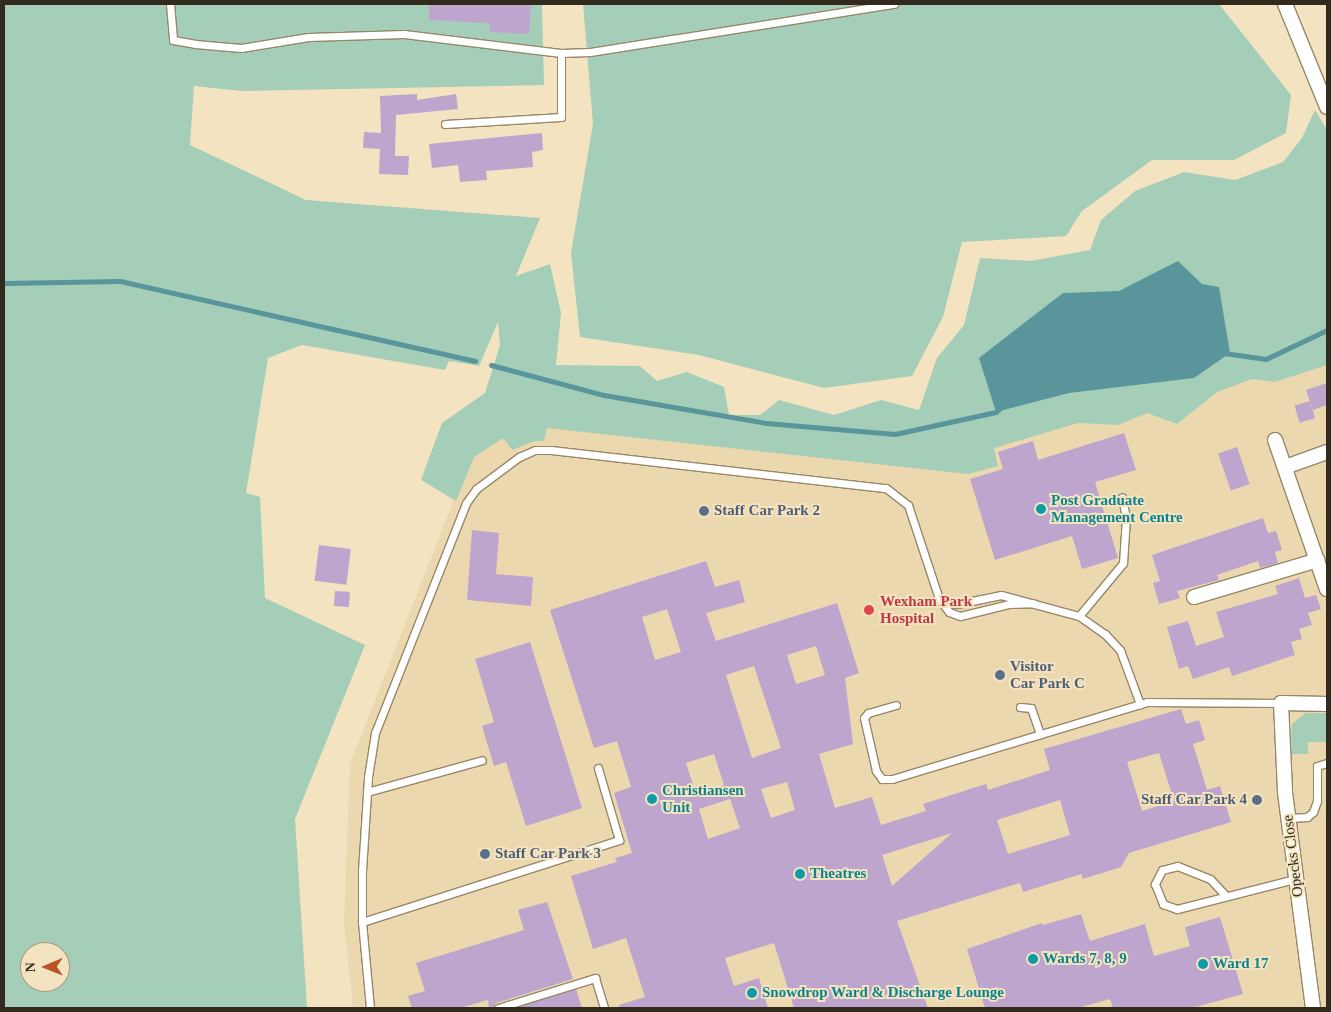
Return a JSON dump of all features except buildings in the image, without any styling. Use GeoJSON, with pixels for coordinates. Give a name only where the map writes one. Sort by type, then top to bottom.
{"type":"FeatureCollection","features":[{"type":"Feature","properties":{"kind":"street"},"geometry":{"type":"LineString","coordinates":[[1285,4],[1327,108]]}},
{"type":"Feature","properties":{"kind":"street"},"geometry":{"type":"LineString","coordinates":[[1275,440],[1327,589]]}},
{"type":"Feature","properties":{"kind":"street"},"geometry":{"type":"LineString","coordinates":[[1284,466],[1327,452]]}},
{"type":"Feature","properties":{"kind":"street"},"geometry":{"type":"LineString","coordinates":[[1194,597],[1318,560]]}},
{"type":"Feature","properties":{"kind":"street"},"geometry":{"type":"LineString","coordinates":[[1281,703],[1327,704]]}},
{"type":"Feature","properties":{"kind":"street","name":"Opecks Close"},"geometry":{"type":"LineString","coordinates":[[1281,703],[1288,818],[1314,1008]]}},
{"type":"Feature","properties":{"kind":"lane"},"geometry":{"type":"LineString","coordinates":[[170,4],[173,40],[195,44],[241,48],[308,37],[404,34],[561,54],[590,52],[894,4]]}},
{"type":"Feature","properties":{"kind":"lane"},"geometry":{"type":"LineString","coordinates":[[445,124],[561,117],[561,54]]}},
{"type":"Feature","properties":{"kind":"lane"},"geometry":{"type":"LineString","coordinates":[[370,1008],[362,922],[367,792],[375,733],[466,503],[476,489],[519,457],[535,450],[886,488],[908,505],[937,594],[949,612],[960,616],[1009,604],[1033,602]]}},
{"type":"Feature","properties":{"kind":"lane"},"geometry":{"type":"LineString","coordinates":[[1079,616],[1123,563],[1126,518],[1122,497]]}},
{"type":"Feature","properties":{"kind":"lane"},"geometry":{"type":"LineString","coordinates":[[937,594],[948,603],[997,595],[1033,602],[1079,616],[1104,634],[1120,650],[1140,704]]}},
{"type":"Feature","properties":{"kind":"lane"},"geometry":{"type":"LineString","coordinates":[[896,705],[868,712],[864,718],[876,771],[882,780],[1140,704],[1165,700],[1281,703]]}},
{"type":"Feature","properties":{"kind":"lane"},"geometry":{"type":"LineString","coordinates":[[1020,707],[1032,710],[1040,734]]}},
{"type":"Feature","properties":{"kind":"lane"},"geometry":{"type":"LineString","coordinates":[[367,792],[482,760]]}},
{"type":"Feature","properties":{"kind":"lane"},"geometry":{"type":"LineString","coordinates":[[1288,818],[1306,817],[1313,812],[1317,801],[1317,766],[1327,763]]}},
{"type":"Feature","properties":{"kind":"lane"},"geometry":{"type":"LineString","coordinates":[[362,922],[619,840],[598,768]]}},
{"type":"Feature","properties":{"kind":"lane"},"geometry":{"type":"LineString","coordinates":[[1226,896],[1210,879],[1178,866],[1162,870],[1155,884],[1160,901],[1173,909],[1226,896],[1295,878]]}},
{"type":"Feature","properties":{"kind":"lane"},"geometry":{"type":"LineString","coordinates":[[498,1008],[595,978],[604,1008]]}},
{"type":"Feature","properties":{"kind":"shaded area","name":"Wexham Park Hospital"},"geometry":{"type":"Polygon","coordinates":[[[1327,353],[1327,1008],[353,1008],[344,923],[350,764],[471,456],[541,410],[951,454],[1327,353]]]}},
{"type":"Feature","properties":{"kind":"green space"},"geometry":{"type":"Polygon","coordinates":[[[4,4],[542,4],[544,85],[242,91],[194,86],[190,145],[306,200],[540,218],[516,276],[550,264],[561,313],[556,365],[640,366],[657,381],[687,372],[724,387],[729,415],[760,415],[779,400],[834,415],[881,400],[919,410],[937,358],[964,325],[980,258],[1031,261],[1090,250],[1101,220],[1135,191],[1184,172],[1235,180],[1283,162],[1302,138],[1315,110],[1327,130],[1327,365],[1275,382],[1252,379],[1217,392],[1177,424],[1147,413],[1118,425],[1078,423],[994,448],[998,466],[968,474],[547,428],[544,441],[535,441],[512,450],[503,438],[474,457],[456,501],[421,480],[442,423],[485,393],[500,345],[498,322],[479,366],[449,361],[445,370],[302,345],[268,358],[246,493],[260,497],[265,598],[365,645],[295,819],[307,1008],[4,1008],[4,4]]]}},
{"type":"Feature","properties":{"kind":"green space"},"geometry":{"type":"Polygon","coordinates":[[[583,4],[1219,4],[1291,95],[1286,133],[1234,160],[1152,160],[1082,211],[1066,236],[962,242],[943,317],[912,376],[824,388],[699,355],[580,337],[571,253],[593,124],[583,4]]]}},
{"type":"Feature","properties":{"kind":"green space"},"geometry":{"type":"Polygon","coordinates":[[[1306,713],[1327,713],[1327,742],[1308,742],[1308,754],[1291,754],[1292,724],[1306,713]]]}},
{"type":"Feature","properties":{"kind":"water"},"geometry":{"type":"Polygon","coordinates":[[[1178,261],[1202,284],[1219,287],[1230,353],[1194,378],[1069,393],[996,412],[979,358],[1063,293],[1119,291],[1178,261]]]}},
{"type":"Feature","properties":{"kind":"waterway"},"geometry":{"type":"LineString","coordinates":[[4,283],[120,281],[475,361]]}},
{"type":"Feature","properties":{"kind":"waterway"},"geometry":{"type":"LineString","coordinates":[[1224,353],[1266,359],[1327,330]]}},
{"type":"Feature","properties":{"kind":"waterway"},"geometry":{"type":"LineString","coordinates":[[491,365],[604,395],[766,423],[895,434],[996,412],[1000,408]]}},
{"type":"Feature","properties":{"kind":"place","name":"Post Graduate Management Centre"},"geometry":{"type":"Point","coordinates":[1041,509]}},
{"type":"Feature","properties":{"kind":"place","name":"Staff Car Park 2"},"geometry":{"type":"Point","coordinates":[704,511]}},
{"type":"Feature","properties":{"kind":"place","name":"Wexham Park Hospital"},"geometry":{"type":"Point","coordinates":[869,610]}},
{"type":"Feature","properties":{"kind":"place","name":"Visitor Car Park C"},"geometry":{"type":"Point","coordinates":[1000,675]}},
{"type":"Feature","properties":{"kind":"place","name":"Christiansen Unit"},"geometry":{"type":"Point","coordinates":[652,799]}},
{"type":"Feature","properties":{"kind":"place","name":"Staff Car Park 4"},"geometry":{"type":"Point","coordinates":[1257,800]}},
{"type":"Feature","properties":{"kind":"place","name":"Staff Car Park 3"},"geometry":{"type":"Point","coordinates":[485,854]}},
{"type":"Feature","properties":{"kind":"place","name":"Theatres"},"geometry":{"type":"Point","coordinates":[800,874]}},
{"type":"Feature","properties":{"kind":"place","name":"Wards 7, 8, 9"},"geometry":{"type":"Point","coordinates":[1033,959]}},
{"type":"Feature","properties":{"kind":"place","name":"Ward 17"},"geometry":{"type":"Point","coordinates":[1203,964]}},
{"type":"Feature","properties":{"kind":"place","name":"Snowdrop Ward & Discharge Lounge"},"geometry":{"type":"Point","coordinates":[752,993]}}]}
